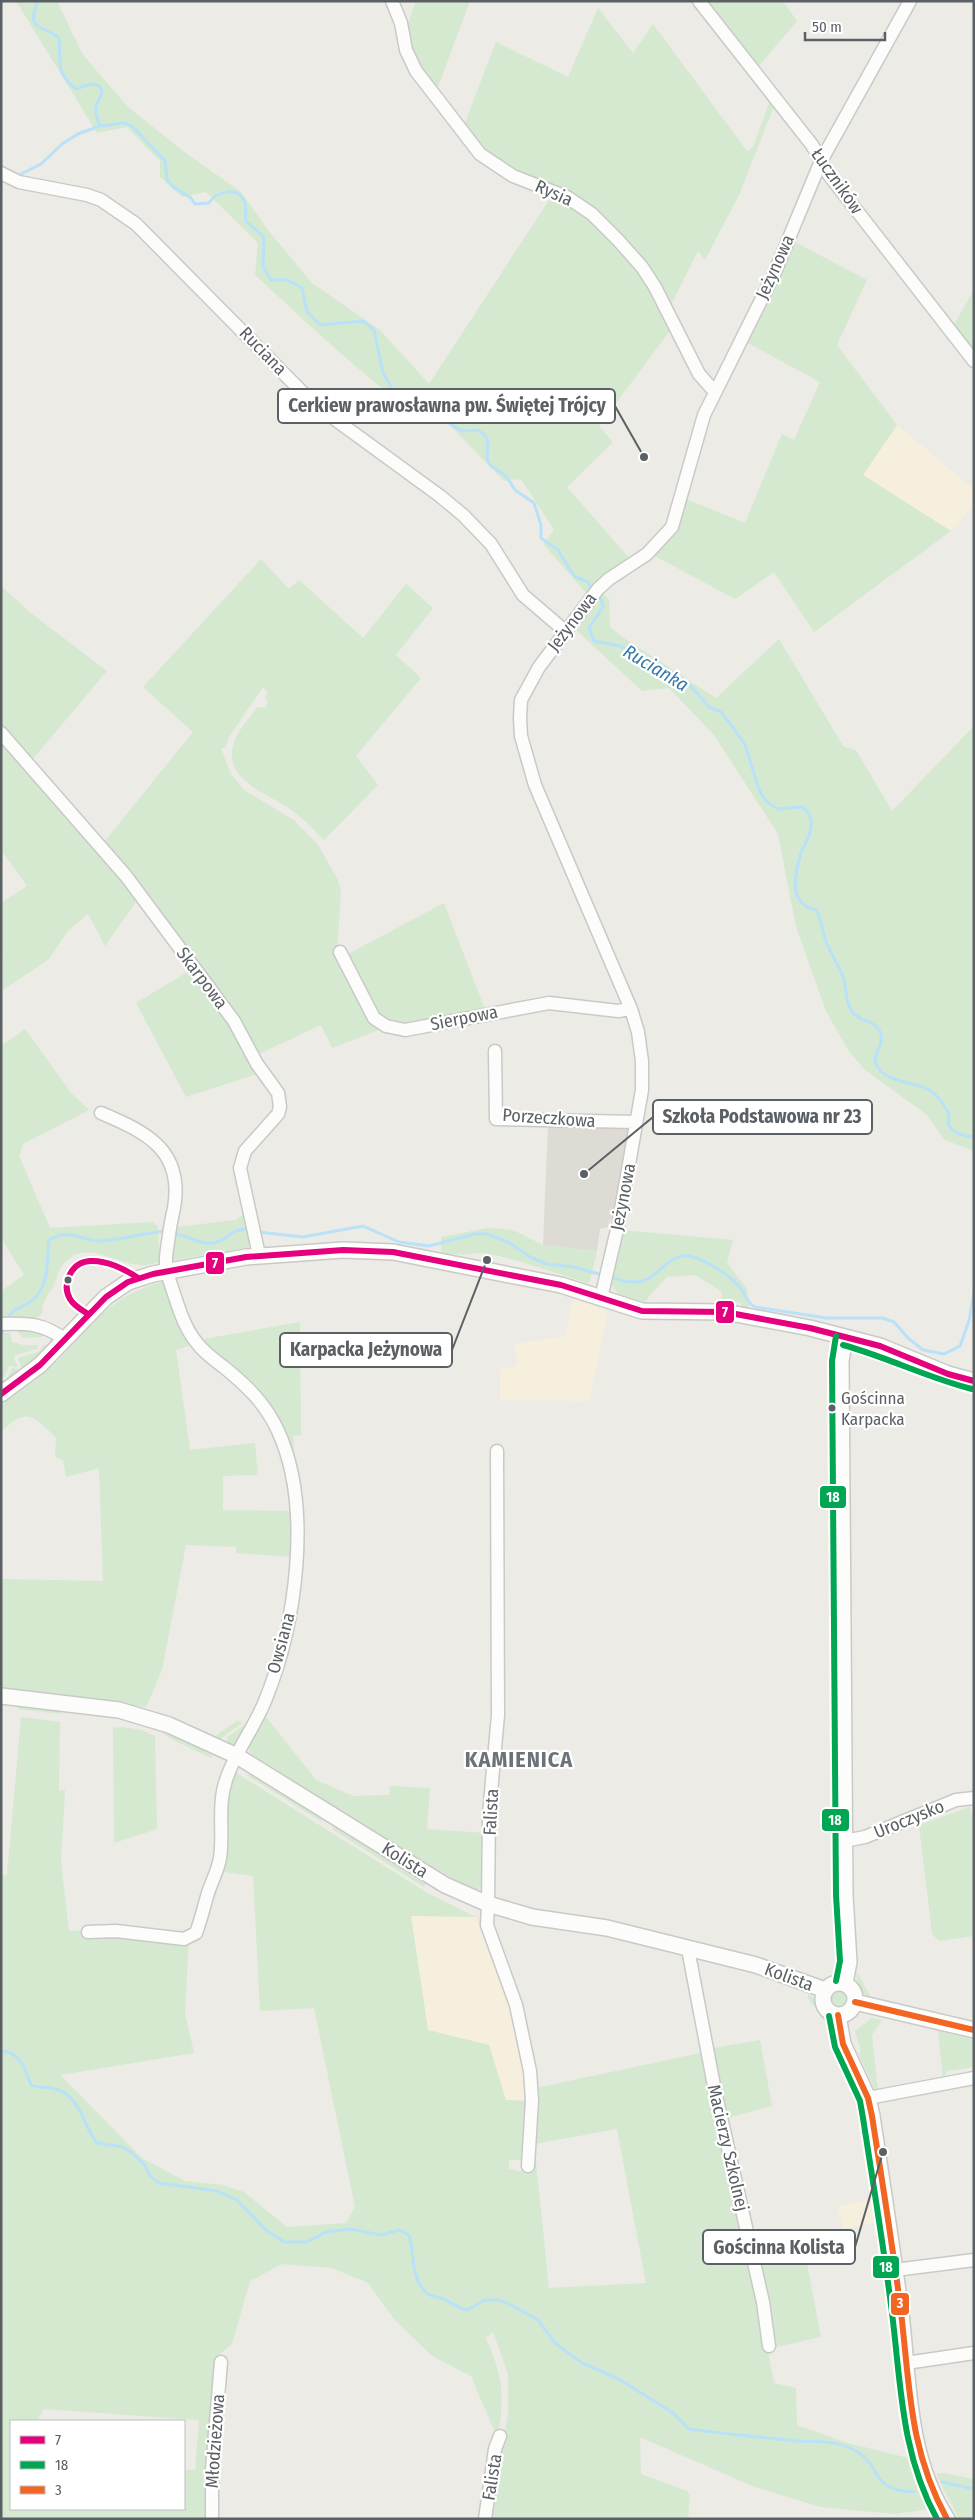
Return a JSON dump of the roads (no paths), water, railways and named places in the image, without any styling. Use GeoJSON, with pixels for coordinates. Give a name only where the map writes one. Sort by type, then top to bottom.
{"type":"FeatureCollection","features":[{"type":"Feature","properties":{"kind":"street","name":"Rysia"},"geometry":{"type":"LineString","coordinates":[[392,1],[401,23],[406,50],[416,71],[480,154],[512,176],[567,196],[592,214],[618,240],[642,267],[655,287],[699,374],[715,392]]}},
{"type":"Feature","properties":{"kind":"street","name":"Łuczników"},"geometry":{"type":"LineString","coordinates":[[699,1],[812,145],[821,161],[974,361]]}},
{"type":"Feature","properties":{"kind":"street","name":"Jeżynowa"},"geometry":{"type":"LineString","coordinates":[[601,1298],[609,1267],[636,1122],[643,1071],[638,1032],[631,1009],[559,845],[535,785],[521,736],[522,700],[539,667],[594,594],[646,554],[663,539],[672,527],[696,436],[715,392],[774,274],[821,161],[910,1]]}},
{"type":"Feature","properties":{"kind":"street","name":"Ruciana"},"geometry":{"type":"LineString","coordinates":[[1,173],[19,182],[86,195],[101,200],[136,224],[314,404],[440,496],[470,521],[491,544],[523,595],[565,631]]}},
{"type":"Feature","properties":{"kind":"street","name":"Skarpowa"},"geometry":{"type":"LineString","coordinates":[[1,733],[126,876],[234,1021],[257,1064],[278,1093],[280,1107],[278,1114],[252,1142],[241,1158],[241,1180],[257,1248]]}},
{"type":"Feature","properties":{"kind":"street","name":"Sierpowa"},"geometry":{"type":"LineString","coordinates":[[340,952],[374,1018],[386,1026],[405,1030],[549,1003],[618,1011],[631,1009]]}},
{"type":"Feature","properties":{"kind":"street","name":"Porzeczkowa"},"geometry":{"type":"LineString","coordinates":[[495,1051],[496,1118],[636,1122]]}},
{"type":"Feature","properties":{"kind":"street","name":"Owsiana"},"geometry":{"type":"LineString","coordinates":[[88,1932],[116,1931],[184,1939],[196,1933],[220,1859],[222,1794],[226,1780],[264,1702],[287,1625],[293,1594],[297,1518],[295,1489],[287,1455],[268,1412],[246,1386],[194,1340],[183,1320],[164,1256],[168,1245],[174,1197],[173,1170],[166,1154],[157,1144],[133,1126],[101,1113]]}},
{"type":"Feature","properties":{"kind":"street"},"geometry":{"type":"LineString","coordinates":[[1,1394],[40,1365],[88,1314],[117,1288],[138,1278],[257,1248],[360,1249],[393,1252],[560,1285],[642,1311],[731,1313],[810,1328],[880,1346],[948,1374],[974,1381]]}},
{"type":"Feature","properties":{"kind":"street"},"geometry":{"type":"LineString","coordinates":[[1,1324],[41,1326],[64,1340]]}},
{"type":"Feature","properties":{"kind":"street"},"geometry":{"type":"LineString","coordinates":[[845,1337],[841,1361],[844,1841],[845,1909],[849,1962],[845,1983]]}},
{"type":"Feature","properties":{"kind":"street","name":"Falista"},"geometry":{"type":"LineString","coordinates":[[497,1450],[498,1715],[489,1814],[487,1925],[516,2005],[530,2071],[532,2100],[528,2166]]}},
{"type":"Feature","properties":{"kind":"street","name":"Kolista"},"geometry":{"type":"LineString","coordinates":[[1,1696],[138,1714],[170,1724],[237,1756],[445,1885],[488,1904],[532,1917],[607,1928],[756,1965],[825,1990]]}},
{"type":"Feature","properties":{"kind":"street","name":"Uroczysko"},"geometry":{"type":"LineString","coordinates":[[844,1841],[865,1837],[956,1800],[974,1798]]}},
{"type":"Feature","properties":{"kind":"street","name":"Macierzy Szkolnej"},"geometry":{"type":"LineString","coordinates":[[688,1949],[715,2091],[763,2302],[769,2346]]}},
{"type":"Feature","properties":{"kind":"street"},"geometry":{"type":"LineString","coordinates":[[834,1983],[845,1983],[854,1991],[855,2002],[849,2012],[838,2015],[832,2013],[823,2003],[825,1990],[834,1983]]}},
{"type":"Feature","properties":{"kind":"street"},"geometry":{"type":"LineString","coordinates":[[855,2002],[974,2030]]}},
{"type":"Feature","properties":{"kind":"street"},"geometry":{"type":"LineString","coordinates":[[838,2015],[843,2044],[868,2098],[895,2270],[912,2427],[918,2455],[926,2479],[947,2519]]}},
{"type":"Feature","properties":{"kind":"street"},"geometry":{"type":"LineString","coordinates":[[868,2098],[974,2078]]}},
{"type":"Feature","properties":{"kind":"street"},"geometry":{"type":"LineString","coordinates":[[895,2270],[974,2260]]}},
{"type":"Feature","properties":{"kind":"street"},"geometry":{"type":"LineString","coordinates":[[906,2363],[974,2353]]}},
{"type":"Feature","properties":{"kind":"street","name":"Młodzieżowa"},"geometry":{"type":"LineString","coordinates":[[212,2519],[212,2469],[221,2362]]}},
{"type":"Feature","properties":{"kind":"street","name":"Falista"},"geometry":{"type":"LineString","coordinates":[[485,2519],[496,2449],[500,2436]]}},
{"type":"Feature","properties":{"kind":"waterway","name":"Rucianka"},"geometry":{"type":"LineString","coordinates":[[38,1],[34,11],[34,22],[37,26],[59,38],[60,66],[65,78],[76,89],[91,84],[98,85],[100,88],[102,93],[96,106],[96,116],[100,126],[125,123],[133,127],[165,161],[167,179],[172,186],[191,198],[195,204],[209,203],[216,196],[226,192],[236,193],[240,196],[245,202],[246,221],[264,237],[263,266],[271,280],[287,280],[302,288],[307,312],[320,325],[363,321],[374,330],[383,373],[395,394],[411,401],[429,394],[443,405],[450,424],[462,431],[477,430],[484,434],[488,441],[487,460],[491,466],[506,476],[515,490],[534,503],[541,525],[541,538],[558,550],[574,576],[588,582],[592,591]]}},
{"type":"Feature","properties":{"kind":"waterway"},"geometry":{"type":"LineString","coordinates":[[21,174],[41,164],[62,144],[78,134],[100,126]]}},
{"type":"Feature","properties":{"kind":"waterway","name":"Rucianka"},"geometry":{"type":"LineString","coordinates":[[596,596],[601,599],[603,607],[589,628],[594,641],[620,646],[665,668],[687,682],[709,707],[721,712],[745,745],[760,792],[767,802],[778,809],[803,807],[809,814],[811,821],[810,832],[800,856],[796,873],[797,896],[807,907],[816,910],[818,913],[826,941],[844,980],[849,1007],[854,1014],[872,1023],[879,1030],[881,1043],[875,1060],[879,1070],[897,1080],[931,1091],[949,1113],[948,1124],[953,1130],[959,1134],[974,1137]]}},
{"type":"Feature","properties":{"kind":"waterway"},"geometry":{"type":"LineString","coordinates":[[258,1232],[303,1237],[363,1226],[399,1242],[429,1246],[475,1234],[487,1234],[508,1242],[530,1257],[547,1264],[573,1267],[603,1275]]}},
{"type":"Feature","properties":{"kind":"waterway"},"geometry":{"type":"LineString","coordinates":[[171,1232],[198,1241],[214,1243],[238,1230],[249,1230]]}},
{"type":"Feature","properties":{"kind":"waterway"},"geometry":{"type":"LineString","coordinates":[[7,1320],[13,1311],[35,1298],[44,1284],[49,1240],[57,1236],[70,1235],[101,1241],[165,1231]]}},
{"type":"Feature","properties":{"kind":"waterway"},"geometry":{"type":"LineString","coordinates":[[610,1277],[629,1282],[643,1281],[675,1258],[689,1256],[725,1273],[737,1284],[748,1301],[755,1307],[826,1318],[882,1318],[894,1322],[908,1338],[923,1350],[944,1354],[960,1346],[969,1321],[974,1293]]}},
{"type":"Feature","properties":{"kind":"waterway"},"geometry":{"type":"LineString","coordinates":[[1,1334],[6,1326]]}},
{"type":"Feature","properties":{"kind":"waterway"},"geometry":{"type":"LineString","coordinates":[[1,2051],[13,2054],[18,2058],[24,2067],[31,2085],[55,2089],[66,2094],[77,2106],[97,2143],[123,2147],[145,2165],[150,2176],[159,2183],[217,2191],[237,2200],[266,2230],[284,2242],[307,2242],[326,2232],[350,2229],[381,2235],[399,2230],[409,2235],[418,2282],[428,2294],[467,2310],[485,2300],[500,2300],[513,2306],[538,2320],[555,2343],[582,2363],[619,2379],[673,2413],[689,2429],[838,2444],[862,2455],[882,2482],[889,2487],[914,2492]]}},
{"type":"Feature","properties":{"kind":"waterway"},"geometry":{"type":"LineString","coordinates":[[942,2482],[974,2489]]}},
{"type":"Feature","properties":{"kind":"place","name":"Cerkiew prawosławna pw. Świętej Trójcy"},"geometry":{"type":"Point","coordinates":[644,457]}},
{"type":"Feature","properties":{"kind":"place","name":"Szkoła Podstawowa nr 23"},"geometry":{"type":"Point","coordinates":[584,1174]}},
{"type":"Feature","properties":{"kind":"place","name":"Karpacka Jeżynowa"},"geometry":{"type":"Point","coordinates":[487,1260]}},
{"type":"Feature","properties":{"kind":"place","name":"Gościnna Karpacka"},"geometry":{"type":"Point","coordinates":[832,1408]}},
{"type":"Feature","properties":{"kind":"place","name":"Gościnna Kolista"},"geometry":{"type":"Point","coordinates":[883,2152]}},
{"type":"Feature","properties":{"kind":"district","name":"KAMIENICA"},"geometry":{"type":"Point","coordinates":[519,1759]}}]}
